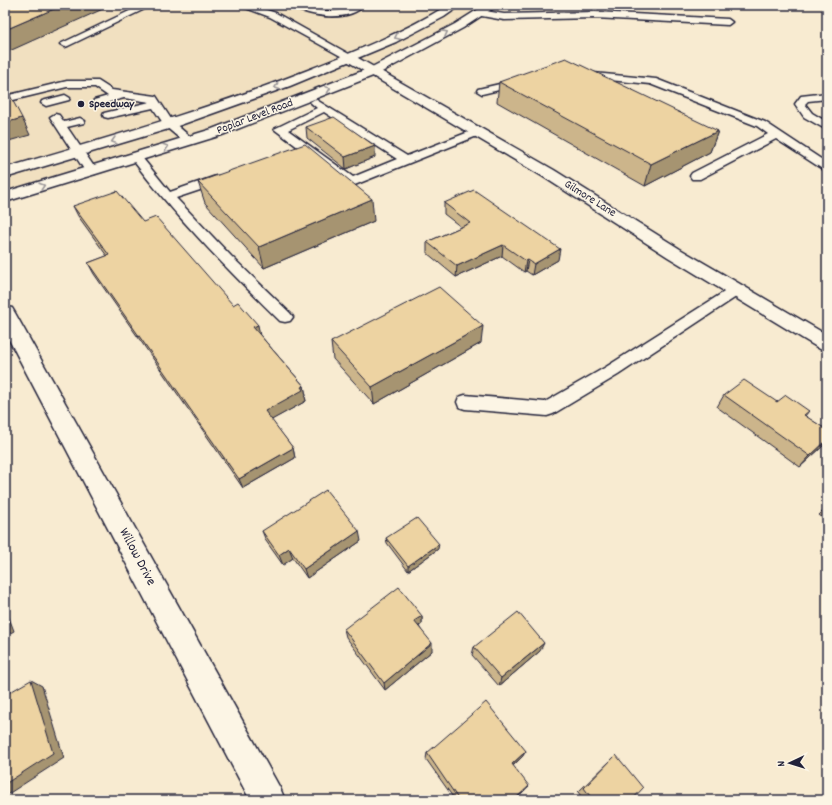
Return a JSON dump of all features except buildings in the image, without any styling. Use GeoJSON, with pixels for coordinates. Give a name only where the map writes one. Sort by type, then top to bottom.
{"type":"FeatureCollection","features":[{"type":"Feature","properties":{"kind":"main road","name":"Poplar Level Road"},"geometry":{"type":"LineString","coordinates":[[5,173],[169,124],[285,84],[351,58],[408,31],[456,5]]}},
{"type":"Feature","properties":{"kind":"main road","name":"Poplar Level Road"},"geometry":{"type":"LineString","coordinates":[[5,197],[217,132],[307,97],[374,70],[493,5]]}},
{"type":"Feature","properties":{"kind":"main road","name":"Gilmore Lane"},"geometry":{"type":"LineString","coordinates":[[351,58],[374,70],[478,132],[827,344]]}},
{"type":"Feature","properties":{"kind":"main road","name":"Willow Drive"},"geometry":{"type":"LineString","coordinates":[[5,313],[268,800]]}},
{"type":"Feature","properties":{"kind":"lane"},"geometry":{"type":"LineString","coordinates":[[64,44],[149,5]]}},
{"type":"Feature","properties":{"kind":"lane"},"geometry":{"type":"LineString","coordinates":[[242,5],[266,13],[351,58]]}},
{"type":"Feature","properties":{"kind":"lane"},"geometry":{"type":"LineString","coordinates":[[291,5],[323,14],[339,15],[361,5]]}},
{"type":"Feature","properties":{"kind":"lane"},"geometry":{"type":"LineString","coordinates":[[266,13],[277,8]]}},
{"type":"Feature","properties":{"kind":"lane"},"geometry":{"type":"LineString","coordinates":[[479,13],[504,17],[595,15],[616,18],[728,22]]}},
{"type":"Feature","properties":{"kind":"lane"},"geometry":{"type":"LineString","coordinates":[[575,75],[652,81],[761,124],[827,168]]}},
{"type":"Feature","properties":{"kind":"lane"},"geometry":{"type":"LineString","coordinates":[[482,91],[529,80]]}},
{"type":"Feature","properties":{"kind":"lane"},"geometry":{"type":"LineString","coordinates":[[5,99],[67,84],[98,84],[109,92],[152,98],[169,124],[188,140]]}},
{"type":"Feature","properties":{"kind":"lane"},"geometry":{"type":"LineString","coordinates":[[91,92],[104,88]]}},
{"type":"Feature","properties":{"kind":"lane"},"geometry":{"type":"LineString","coordinates":[[38,91],[47,104],[65,98]]}},
{"type":"Feature","properties":{"kind":"lane"},"geometry":{"type":"LineString","coordinates":[[98,102],[125,94]]}},
{"type":"Feature","properties":{"kind":"lane"},"geometry":{"type":"LineString","coordinates":[[827,96],[805,98],[800,104],[808,115],[827,127]]}},
{"type":"Feature","properties":{"kind":"lane"},"geometry":{"type":"LineString","coordinates":[[307,97],[406,160]]}},
{"type":"Feature","properties":{"kind":"lane"},"geometry":{"type":"LineString","coordinates":[[108,115],[156,104]]}},
{"type":"Feature","properties":{"kind":"lane"},"geometry":{"type":"LineString","coordinates":[[325,108],[280,129],[352,182],[478,132]]}},
{"type":"Feature","properties":{"kind":"lane"},"geometry":{"type":"LineString","coordinates":[[80,121],[57,121],[91,171]]}},
{"type":"Feature","properties":{"kind":"lane"},"geometry":{"type":"LineString","coordinates":[[696,176],[777,134]]}},
{"type":"Feature","properties":{"kind":"lane"},"geometry":{"type":"LineString","coordinates":[[136,157],[204,239],[285,317]]}},
{"type":"Feature","properties":{"kind":"lane"},"geometry":{"type":"LineString","coordinates":[[168,197],[232,174]]}},
{"type":"Feature","properties":{"kind":"lane"},"geometry":{"type":"LineString","coordinates":[[465,402],[547,409],[612,371],[738,290]]}},
{"type":"Feature","properties":{"kind":"shaded area"},"geometry":{"type":"Polygon","coordinates":[[[5,5],[493,5],[374,71],[217,132],[5,197],[5,5]]]}},
{"type":"Feature","properties":{"kind":"place","name":"Speedway"},"geometry":{"type":"Point","coordinates":[81,104]}}]}
